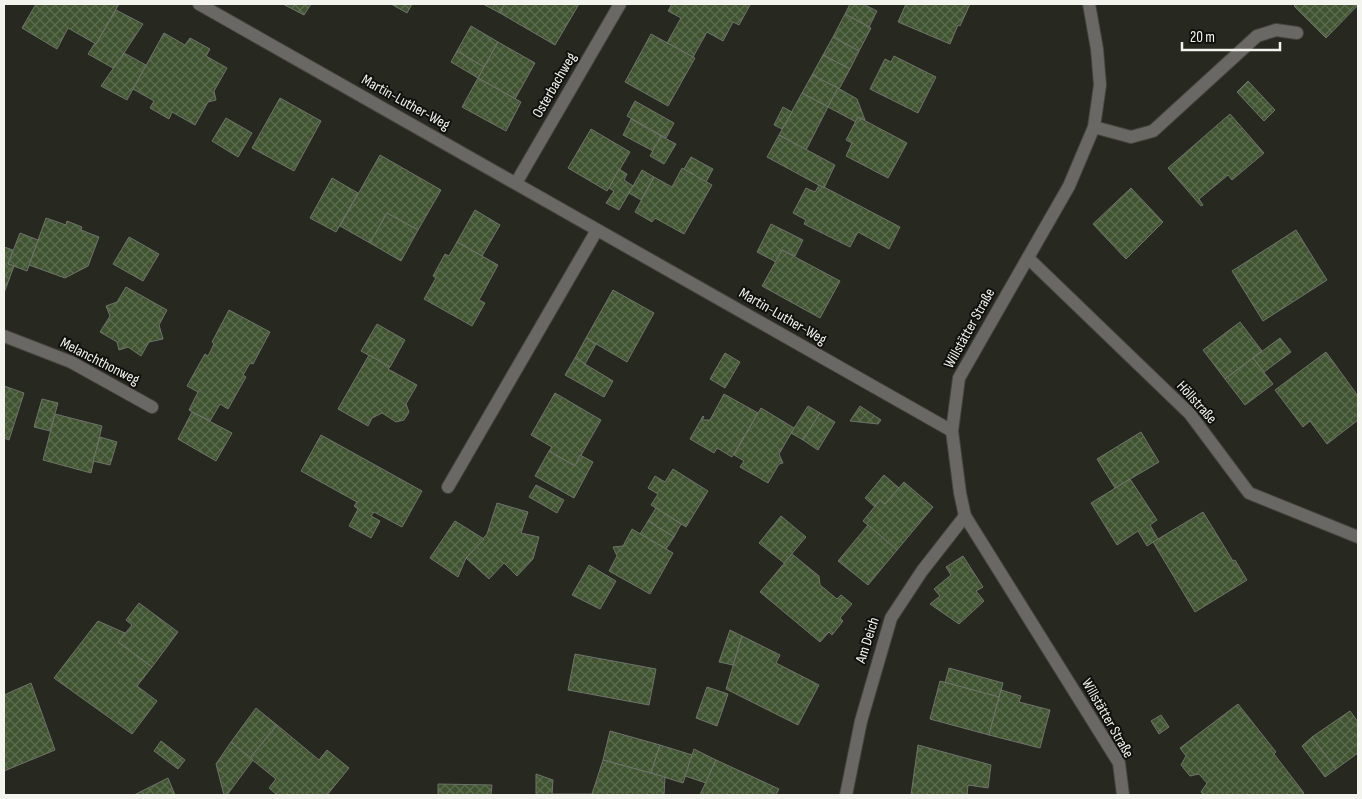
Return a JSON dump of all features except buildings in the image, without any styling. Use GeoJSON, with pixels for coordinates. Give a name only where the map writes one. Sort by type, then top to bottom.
{"type":"FeatureCollection","features":[{"type":"Feature","properties":{"kind":"street","name":"Martin-Luther-Weg"},"geometry":{"type":"LineString","coordinates":[[199,4],[952,431]]}},
{"type":"Feature","properties":{"kind":"street","name":"Osterbachweg"},"geometry":{"type":"LineString","coordinates":[[516,183],[620,4]]}},
{"type":"Feature","properties":{"kind":"street","name":"Willstätter Straße"},"geometry":{"type":"LineString","coordinates":[[1089,4],[1097,49],[1100,85],[1094,127],[1069,186],[959,378],[952,431],[965,516],[1119,763],[1123,795]]}},
{"type":"Feature","properties":{"kind":"street"},"geometry":{"type":"LineString","coordinates":[[1094,127],[1131,137],[1153,131],[1258,36],[1276,30],[1297,33]]}},
{"type":"Feature","properties":{"kind":"street"},"geometry":{"type":"LineString","coordinates":[[448,487],[598,230]]}},
{"type":"Feature","properties":{"kind":"street","name":"Höllstraße"},"geometry":{"type":"LineString","coordinates":[[1028,258],[1190,414],[1249,493],[1358,537]]}},
{"type":"Feature","properties":{"kind":"street","name":"Melanchthonweg"},"geometry":{"type":"LineString","coordinates":[[4,336],[71,362],[152,407]]}},
{"type":"Feature","properties":{"kind":"street","name":"Am Deich"},"geometry":{"type":"LineString","coordinates":[[846,795],[860,721],[891,618],[922,571],[965,516]]}}]}
